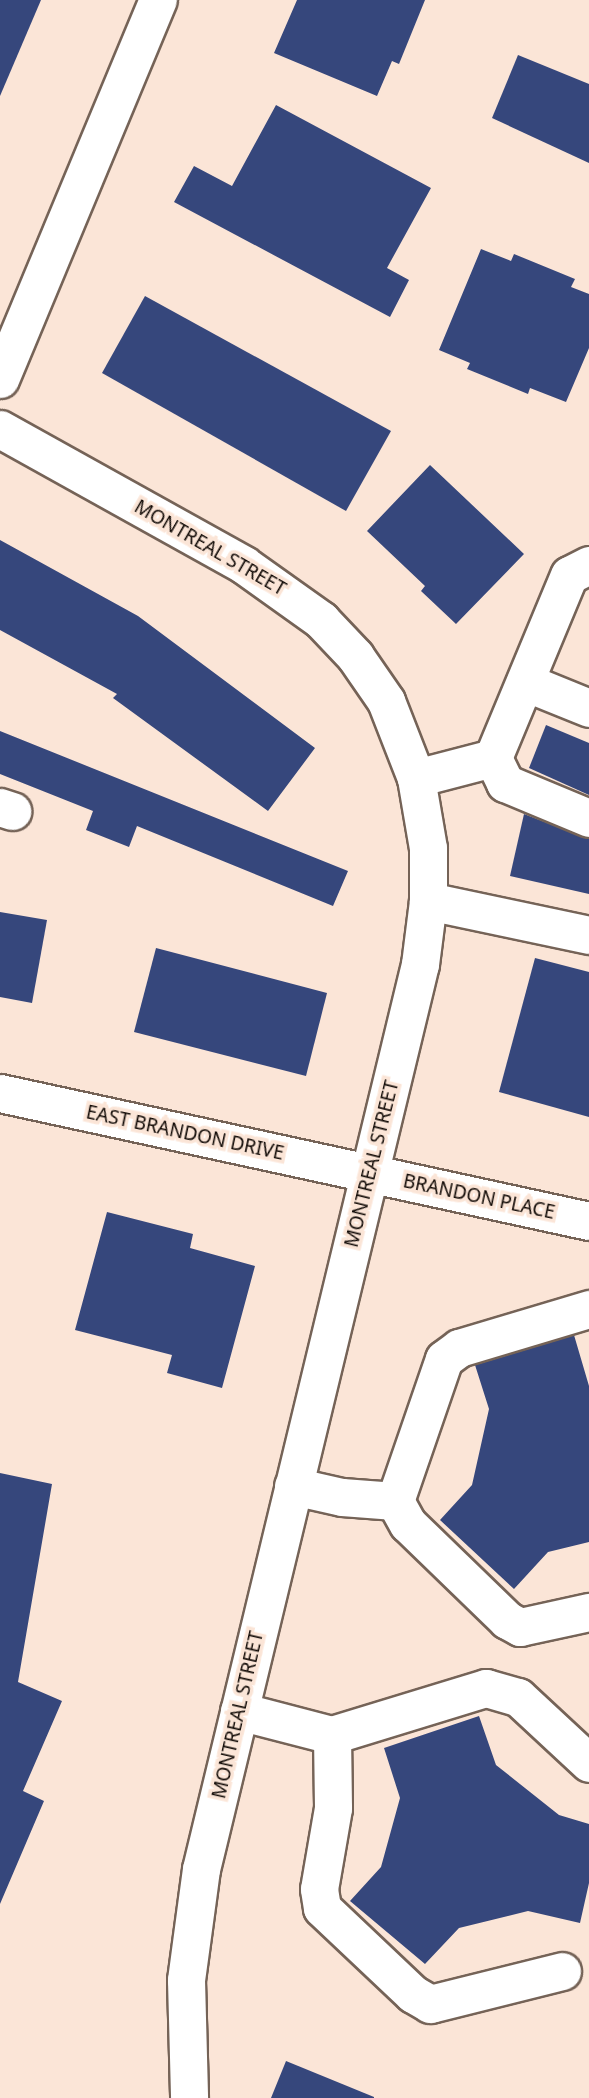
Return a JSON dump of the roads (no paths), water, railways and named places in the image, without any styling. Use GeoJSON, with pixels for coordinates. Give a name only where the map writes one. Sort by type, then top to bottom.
{"type":"FeatureCollection","features":[{"type":"Feature","properties":{"kind":"street"},"geometry":{"type":"LineString","coordinates":[[0,379],[158,0]]}},
{"type":"Feature","properties":{"kind":"street","name":"MONTREAL STREET"},"geometry":{"type":"LineString","coordinates":[[0,429],[244,565],[321,620],[355,656],[386,701],[416,778],[428,848],[428,901],[420,964],[239,1711],[191,1926],[186,2007],[190,2098]]}},
{"type":"Feature","properties":{"kind":"street"},"geometry":{"type":"LineString","coordinates":[[589,565],[569,575],[493,758],[505,783],[589,818]]}},
{"type":"Feature","properties":{"kind":"street"},"geometry":{"type":"LineString","coordinates":[[525,682],[589,708]]}},
{"type":"Feature","properties":{"kind":"street"},"geometry":{"type":"LineString","coordinates":[[416,778],[493,758]]}},
{"type":"Feature","properties":{"kind":"street"},"geometry":{"type":"LineString","coordinates":[[428,901],[589,934]]}},
{"type":"Feature","properties":{"kind":"street","name":"EAST BRANDON DRIVE"},"geometry":{"type":"LineString","coordinates":[[0,1093],[370,1174]]}},
{"type":"Feature","properties":{"kind":"street","name":"BRANDON PLACE"},"geometry":{"type":"LineString","coordinates":[[370,1174],[589,1221]]}},
{"type":"Feature","properties":{"kind":"street"},"geometry":{"type":"LineString","coordinates":[[589,1309],[459,1348],[444,1359],[395,1501],[408,1524],[507,1620],[520,1627],[535,1627],[589,1612]]}},
{"type":"Feature","properties":{"kind":"street"},"geometry":{"type":"LineString","coordinates":[[293,1486],[342,1497],[395,1501]]}},
{"type":"Feature","properties":{"kind":"street"},"geometry":{"type":"LineString","coordinates":[[239,1711],[332,1735],[486,1688],[518,1697],[589,1763]]}},
{"type":"Feature","properties":{"kind":"street"},"geometry":{"type":"LineString","coordinates":[[332,1735],[333,1808],[318,1889],[322,1908],[430,2004],[562,1971]]}}]}
